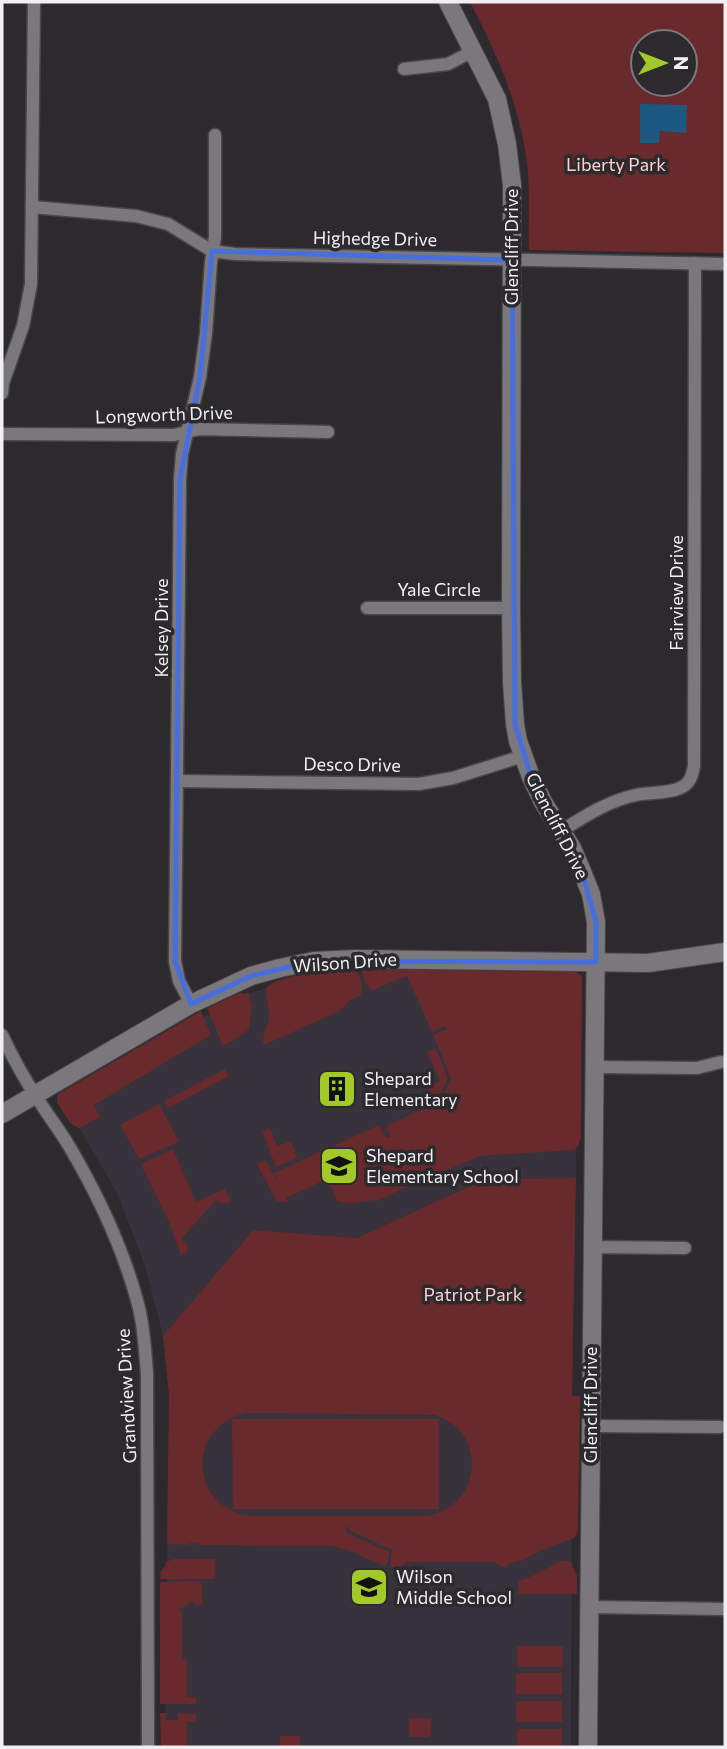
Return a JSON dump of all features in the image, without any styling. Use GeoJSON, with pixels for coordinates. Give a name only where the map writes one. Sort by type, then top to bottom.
{"type":"FeatureCollection","features":[{"type":"Feature","properties":{"kind":"street"},"geometry":{"type":"LineString","coordinates":[[2,393],[23,326],[31,284],[34,2]]}},
{"type":"Feature","properties":{"kind":"street","name":"Glencliff Drive"},"geometry":{"type":"LineString","coordinates":[[448,2],[497,99],[508,144],[512,185],[511,608],[515,724],[523,756],[539,793],[572,848],[591,894],[596,922],[588,1747]]}},
{"type":"Feature","properties":{"kind":"street"},"geometry":{"type":"LineString","coordinates":[[404,69],[448,64],[474,51]]}},
{"type":"Feature","properties":{"kind":"street","name":"Kelsey Drive"},"geometry":{"type":"LineString","coordinates":[[191,1004],[179,981],[175,961],[180,479],[182,454],[200,377],[205,339],[215,237],[215,135]]}},
{"type":"Feature","properties":{"kind":"street","name":"Highedge Drive"},"geometry":{"type":"LineString","coordinates":[[32,207],[136,216],[168,224],[212,251],[247,255],[725,264]]}},
{"type":"Feature","properties":{"kind":"street","name":"Fairview Drive"},"geometry":{"type":"LineString","coordinates":[[561,831],[594,810],[617,800],[682,788],[692,778],[695,263]]}},
{"type":"Feature","properties":{"kind":"street","name":"Longworth Drive"},"geometry":{"type":"LineString","coordinates":[[2,434],[174,435],[199,429],[328,432]]}},
{"type":"Feature","properties":{"kind":"street","name":"Yale Circle"},"geometry":{"type":"LineString","coordinates":[[367,608],[511,608]]}},
{"type":"Feature","properties":{"kind":"street","name":"Desco Drive"},"geometry":{"type":"LineString","coordinates":[[178,781],[419,784],[453,778],[523,756]]}},
{"type":"Feature","properties":{"kind":"street","name":"Wilson Drive"},"geometry":{"type":"LineString","coordinates":[[2,1114],[191,1004],[251,976],[280,968],[314,961],[369,959],[648,963],[725,952]]}},
{"type":"Feature","properties":{"kind":"street","name":"Grandview Drive"},"geometry":{"type":"LineString","coordinates":[[2,1035],[12,1057],[98,1199],[120,1250],[138,1304],[147,1373],[148,1747]]}},
{"type":"Feature","properties":{"kind":"street"},"geometry":{"type":"LineString","coordinates":[[594,1068],[696,1068],[721,1062]]}},
{"type":"Feature","properties":{"kind":"street"},"geometry":{"type":"LineString","coordinates":[[592,1247],[685,1248]]}},
{"type":"Feature","properties":{"kind":"street"},"geometry":{"type":"LineString","coordinates":[[591,1426],[720,1427]]}},
{"type":"Feature","properties":{"kind":"street"},"geometry":{"type":"LineString","coordinates":[[589,1607],[725,1609]]}},
{"type":"Feature","properties":{"kind":"highlighted area"},"geometry":{"type":"Polygon","coordinates":[[[212,251],[512,260],[515,724],[531,777],[581,869],[596,922],[596,962],[314,961],[251,976],[191,1004],[175,961],[180,479],[200,377],[212,251]]]}},
{"type":"Feature","properties":{"kind":"shaded area","name":"Shepard Elementary School"},"geometry":{"type":"Polygon","coordinates":[[[342,973],[578,975],[576,1178],[485,1179],[357,1238],[253,1230],[163,1336],[145,1266],[118,1195],[63,1099],[237,998],[292,979],[342,973]]]}},
{"type":"Feature","properties":{"kind":"shaded area","name":"Wilson Middle School"},"geometry":{"type":"Polygon","coordinates":[[[169,1395],[572,1397],[571,1747],[165,1747],[169,1395]]]}},
{"type":"Feature","properties":{"kind":"green space","name":"Liberty Park"},"geometry":{"type":"Polygon","coordinates":[[[470,2],[725,2],[725,253],[529,250],[529,193],[525,151],[515,107],[499,64],[470,2]]]}},
{"type":"Feature","properties":{"kind":"green space"},"geometry":{"type":"Polygon","coordinates":[[[356,969],[362,983],[361,996],[350,1000],[340,1011],[263,1044],[269,1018],[266,990],[270,985],[307,974],[356,969]]]}},
{"type":"Feature","properties":{"kind":"green space"},"geometry":{"type":"Polygon","coordinates":[[[359,969],[576,972],[582,976],[579,1146],[573,1150],[481,1156],[373,1202],[338,1202],[327,1179],[286,1198],[287,1202],[276,1201],[257,1164],[266,1160],[283,1192],[274,1173],[379,1125],[386,1138],[390,1137],[386,1126],[442,1100],[451,1078],[433,1035],[447,1029],[445,1026],[432,1032],[407,976],[373,990],[368,987],[359,969]]]}},
{"type":"Feature","properties":{"kind":"green space"},"geometry":{"type":"Polygon","coordinates":[[[248,992],[252,1006],[249,1029],[223,1046],[207,1008],[239,993],[248,992]]]}},
{"type":"Feature","properties":{"kind":"green space"},"geometry":{"type":"Polygon","coordinates":[[[201,1011],[211,1035],[94,1105],[100,1117],[78,1129],[70,1123],[57,1102],[58,1094],[201,1011]]]}},
{"type":"Feature","properties":{"kind":"green space"},"geometry":{"type":"Polygon","coordinates":[[[436,1049],[448,1078],[439,1097],[430,1102],[428,1096],[431,1095],[427,1087],[440,1081],[427,1052],[436,1049]]]}},
{"type":"Feature","properties":{"kind":"green space"},"geometry":{"type":"Polygon","coordinates":[[[225,1069],[229,1076],[168,1108],[164,1101],[225,1069]]]}},
{"type":"Feature","properties":{"kind":"green space"},"geometry":{"type":"Polygon","coordinates":[[[159,1104],[179,1142],[139,1159],[120,1125],[159,1104]]]}},
{"type":"Feature","properties":{"kind":"green space"},"geometry":{"type":"Polygon","coordinates":[[[270,1128],[277,1146],[291,1141],[297,1158],[276,1167],[262,1131],[270,1128]]]}},
{"type":"Feature","properties":{"kind":"green space"},"geometry":{"type":"Polygon","coordinates":[[[173,1149],[196,1202],[225,1189],[231,1201],[227,1204],[215,1201],[181,1239],[189,1248],[181,1256],[170,1224],[141,1164],[173,1149]]]}},
{"type":"Feature","properties":{"kind":"green space","name":"Patriot Park"},"geometry":{"type":"Polygon","coordinates":[[[576,1178],[572,1396],[580,1396],[578,1531],[574,1538],[505,1568],[494,1562],[408,1562],[393,1568],[390,1563],[392,1550],[351,1531],[348,1527],[345,1527],[347,1533],[389,1552],[388,1563],[384,1566],[332,1546],[167,1544],[169,1395],[163,1336],[253,1230],[357,1238],[485,1179],[576,1178]],[[246,1413],[226,1421],[212,1434],[205,1450],[203,1467],[207,1484],[216,1499],[231,1510],[251,1516],[426,1516],[445,1510],[459,1499],[468,1485],[472,1469],[471,1452],[464,1437],[452,1424],[435,1415],[246,1413]]]}},
{"type":"Feature","properties":{"kind":"green space"},"geometry":{"type":"Polygon","coordinates":[[[232,1419],[439,1419],[439,1509],[233,1509],[232,1419]]]}},
{"type":"Feature","properties":{"kind":"green space"},"geometry":{"type":"Polygon","coordinates":[[[173,1559],[215,1559],[215,1579],[160,1579],[165,1563],[173,1559]]]}},
{"type":"Feature","properties":{"kind":"green space"},"geometry":{"type":"Polygon","coordinates":[[[561,1561],[573,1564],[577,1575],[577,1594],[518,1594],[518,1581],[561,1561]]]}},
{"type":"Feature","properties":{"kind":"green space"},"geometry":{"type":"Polygon","coordinates":[[[198,1581],[202,1586],[202,1605],[196,1605],[192,1601],[179,1610],[182,1615],[182,1659],[187,1659],[187,1697],[196,1697],[196,1704],[160,1704],[160,1582],[198,1581]]]}},
{"type":"Feature","properties":{"kind":"green space"},"geometry":{"type":"Polygon","coordinates":[[[517,1646],[563,1646],[563,1667],[517,1667],[517,1646]]]}},
{"type":"Feature","properties":{"kind":"green space"},"geometry":{"type":"Polygon","coordinates":[[[516,1673],[562,1673],[562,1694],[516,1694],[516,1673]]]}},
{"type":"Feature","properties":{"kind":"green space"},"geometry":{"type":"Polygon","coordinates":[[[516,1701],[562,1701],[562,1722],[516,1722],[516,1701]]]}},
{"type":"Feature","properties":{"kind":"green space"},"geometry":{"type":"Polygon","coordinates":[[[160,1713],[166,1713],[166,1720],[178,1720],[178,1713],[196,1714],[196,1721],[187,1722],[187,1747],[161,1747],[160,1713]]]}},
{"type":"Feature","properties":{"kind":"green space"},"geometry":{"type":"Polygon","coordinates":[[[409,1718],[431,1718],[431,1734],[428,1737],[409,1737],[409,1718]]]}},
{"type":"Feature","properties":{"kind":"green space"},"geometry":{"type":"Polygon","coordinates":[[[517,1729],[562,1729],[562,1747],[517,1747],[517,1729]]]}},
{"type":"Feature","properties":{"kind":"green space"},"geometry":{"type":"Polygon","coordinates":[[[280,1736],[300,1736],[300,1747],[280,1747],[280,1736]]]}},
{"type":"Feature","properties":{"kind":"water"},"geometry":{"type":"Polygon","coordinates":[[[640,104],[687,105],[686,133],[660,131],[659,143],[640,143],[640,104]]]}},
{"type":"Feature","properties":{"kind":"place","name":"Shepard Elementary"},"geometry":{"type":"Point","coordinates":[337,1089]}},
{"type":"Feature","properties":{"kind":"place","name":"Shepard Elementary School"},"geometry":{"type":"Point","coordinates":[339,1166]}},
{"type":"Feature","properties":{"kind":"place","name":"Wilson Middle School"},"geometry":{"type":"Point","coordinates":[369,1587]}}]}
